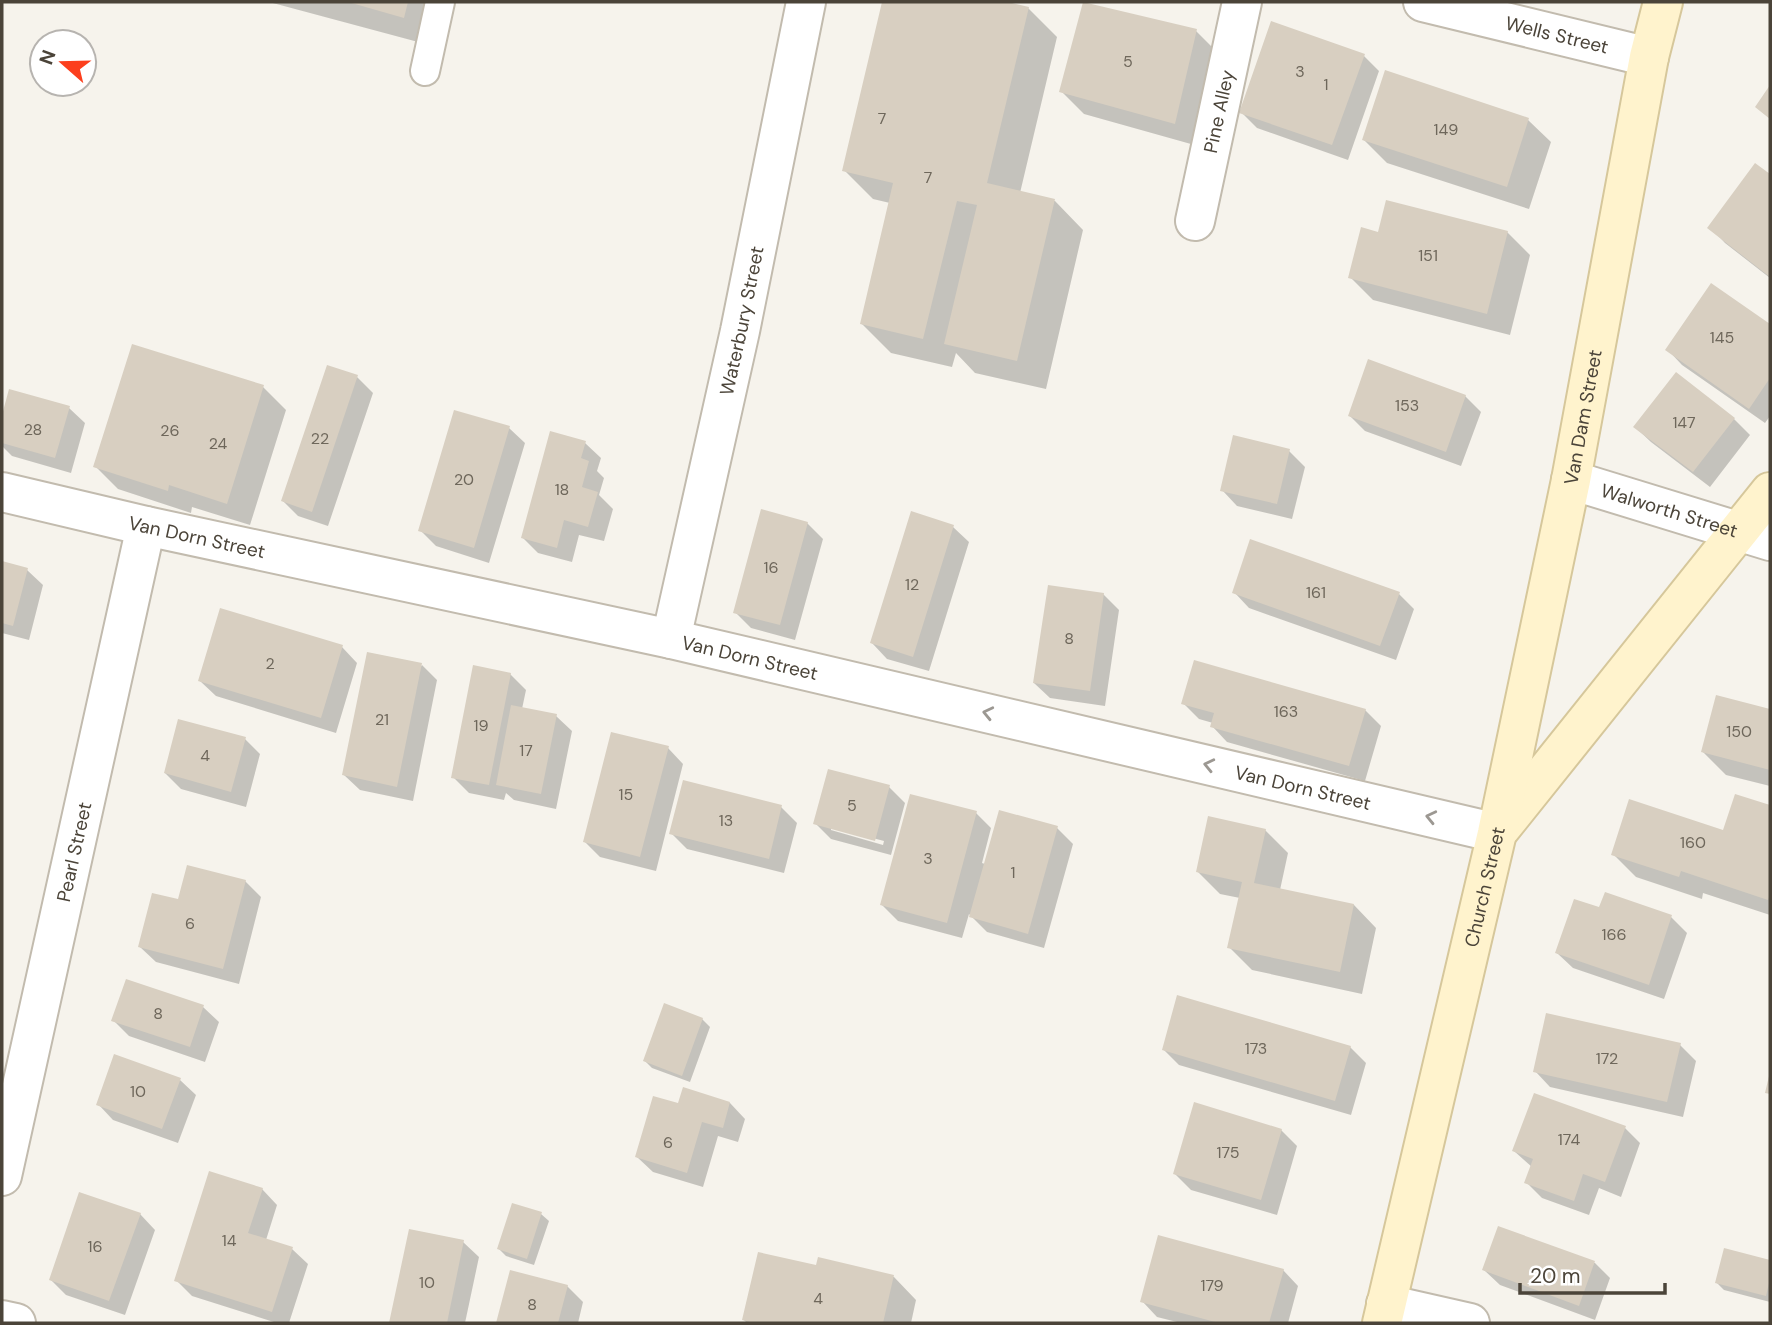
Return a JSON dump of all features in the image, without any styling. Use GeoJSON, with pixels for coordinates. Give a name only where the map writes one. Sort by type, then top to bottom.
{"type":"FeatureCollection","features":[{"type":"Feature","properties":{"kind":"main road","name":"Van Dam Street"},"geometry":{"type":"LineString","coordinates":[[1497,833],[1571,480],[1649,57],[1663,2]]}},
{"type":"Feature","properties":{"kind":"main road","name":"Church Street"},"geometry":{"type":"LineString","coordinates":[[1384,1313],[1497,833],[1755,537],[1770,492]]}},
{"type":"Feature","properties":{"kind":"street","name":"Waterbury Street"},"geometry":{"type":"LineString","coordinates":[[671,639],[740,331],[806,2]]}},
{"type":"Feature","properties":{"kind":"street","name":"Pine Alley"},"geometry":{"type":"LineString","coordinates":[[1195,221],[1242,2]]}},
{"type":"Feature","properties":{"kind":"street","name":"Wells Street"},"geometry":{"type":"LineString","coordinates":[[1423,2],[1649,57]]}},
{"type":"Feature","properties":{"kind":"street","name":"Walworth Street"},"geometry":{"type":"LineString","coordinates":[[1571,480],[1755,537]]}},
{"type":"Feature","properties":{"kind":"street","name":"Van Dorn Street"},"geometry":{"type":"LineString","coordinates":[[2,492],[146,526],[671,639],[1497,833]]}},
{"type":"Feature","properties":{"kind":"street","name":"Pearl Street"},"geometry":{"type":"LineString","coordinates":[[2,1176],[146,526]]}},
{"type":"Feature","properties":{"kind":"street"},"geometry":{"type":"LineString","coordinates":[[1384,1313],[1470,1323]]}},
{"type":"Feature","properties":{"kind":"street"},"geometry":{"type":"LineString","coordinates":[[2,1320],[16,1323]]}},
{"type":"Feature","properties":{"kind":"lane"},"geometry":{"type":"LineString","coordinates":[[425,71],[440,2]]}},
{"type":"Feature","properties":{"kind":"building"},"geometry":{"type":"Polygon","coordinates":[[[348,2],[408,2],[404,18],[348,2]]]}},
{"type":"Feature","properties":{"kind":"building"},"geometry":{"type":"Polygon","coordinates":[[[882,2],[1008,2],[1029,7],[987,183],[1055,199],[1017,361],[944,344],[977,205],[957,201],[923,339],[860,324],[893,183],[842,171],[882,2]]]}},
{"type":"Feature","properties":{"kind":"building"},"geometry":{"type":"Polygon","coordinates":[[[1083,2],[1197,29],[1175,124],[1059,92],[1083,2]]]}},
{"type":"Feature","properties":{"kind":"building"},"geometry":{"type":"Polygon","coordinates":[[[1271,21],[1365,54],[1332,145],[1239,113],[1271,21]]]}},
{"type":"Feature","properties":{"kind":"building"},"geometry":{"type":"Polygon","coordinates":[[[1385,70],[1529,118],[1507,187],[1362,140],[1385,70]]]}},
{"type":"Feature","properties":{"kind":"building"},"geometry":{"type":"Polygon","coordinates":[[[1770,85],[1770,119],[1755,107],[1770,85]]]}},
{"type":"Feature","properties":{"kind":"building"},"geometry":{"type":"Polygon","coordinates":[[[1755,163],[1770,174],[1770,277],[1707,228],[1755,163]]]}},
{"type":"Feature","properties":{"kind":"building"},"geometry":{"type":"Polygon","coordinates":[[[1386,200],[1508,231],[1487,314],[1348,278],[1361,227],[1378,232],[1386,200]]]}},
{"type":"Feature","properties":{"kind":"building"},"geometry":{"type":"Polygon","coordinates":[[[1711,283],[1770,324],[1770,378],[1749,409],[1665,350],[1711,283]]]}},
{"type":"Feature","properties":{"kind":"building"},"geometry":{"type":"Polygon","coordinates":[[[132,344],[264,385],[227,504],[169,485],[168,491],[93,467],[132,344]]]}},
{"type":"Feature","properties":{"kind":"building"},"geometry":{"type":"Polygon","coordinates":[[[1368,359],[1466,395],[1446,452],[1348,416],[1368,359]]]}},
{"type":"Feature","properties":{"kind":"building"},"geometry":{"type":"Polygon","coordinates":[[[327,365],[358,375],[312,512],[281,501],[327,365]]]}},
{"type":"Feature","properties":{"kind":"building"},"geometry":{"type":"Polygon","coordinates":[[[1676,372],[1735,418],[1693,472],[1633,427],[1676,372]]]}},
{"type":"Feature","properties":{"kind":"building"},"geometry":{"type":"Polygon","coordinates":[[[9,389],[70,406],[55,458],[2,443],[2,415],[9,389]]]}},
{"type":"Feature","properties":{"kind":"building"},"geometry":{"type":"Polygon","coordinates":[[[454,410],[510,426],[474,548],[418,531],[454,410]]]}},
{"type":"Feature","properties":{"kind":"building"},"geometry":{"type":"Polygon","coordinates":[[[550,431],[586,441],[581,458],[589,461],[582,487],[598,492],[588,527],[564,520],[557,548],[521,538],[550,431]]]}},
{"type":"Feature","properties":{"kind":"building"},"geometry":{"type":"Polygon","coordinates":[[[1233,435],[1290,449],[1277,504],[1220,491],[1233,435]]]}},
{"type":"Feature","properties":{"kind":"building"},"geometry":{"type":"Polygon","coordinates":[[[761,509],[808,522],[780,625],[733,613],[761,509]]]}},
{"type":"Feature","properties":{"kind":"building"},"geometry":{"type":"Polygon","coordinates":[[[911,511],[954,525],[913,657],[870,643],[911,511]]]}},
{"type":"Feature","properties":{"kind":"building"},"geometry":{"type":"Polygon","coordinates":[[[1250,539],[1400,592],[1380,646],[1232,593],[1250,539]]]}},
{"type":"Feature","properties":{"kind":"building"},"geometry":{"type":"Polygon","coordinates":[[[2,561],[28,568],[13,626],[2,623],[2,561]]]}},
{"type":"Feature","properties":{"kind":"building"},"geometry":{"type":"Polygon","coordinates":[[[1048,585],[1104,593],[1090,691],[1033,683],[1048,585]]]}},
{"type":"Feature","properties":{"kind":"building"},"geometry":{"type":"Polygon","coordinates":[[[220,608],[343,645],[321,718],[198,681],[220,608]]]}},
{"type":"Feature","properties":{"kind":"building"},"geometry":{"type":"Polygon","coordinates":[[[367,652],[422,663],[397,787],[342,775],[367,652]]]}},
{"type":"Feature","properties":{"kind":"building"},"geometry":{"type":"Polygon","coordinates":[[[1194,660],[1366,709],[1349,766],[1210,727],[1214,713],[1181,704],[1194,660]]]}},
{"type":"Feature","properties":{"kind":"building"},"geometry":{"type":"Polygon","coordinates":[[[473,665],[511,673],[489,785],[451,778],[473,665]]]}},
{"type":"Feature","properties":{"kind":"building"},"geometry":{"type":"Polygon","coordinates":[[[1716,695],[1770,709],[1770,770],[1701,752],[1716,695]]]}},
{"type":"Feature","properties":{"kind":"building"},"geometry":{"type":"Polygon","coordinates":[[[511,705],[557,714],[541,794],[496,785],[511,705]]]}},
{"type":"Feature","properties":{"kind":"building"},"geometry":{"type":"Polygon","coordinates":[[[178,719],[246,737],[231,792],[164,773],[178,719]]]}},
{"type":"Feature","properties":{"kind":"building"},"geometry":{"type":"Polygon","coordinates":[[[611,732],[669,746],[640,857],[583,842],[611,732]]]}},
{"type":"Feature","properties":{"kind":"building"},"geometry":{"type":"Polygon","coordinates":[[[828,769],[890,785],[875,841],[813,824],[828,769]]]}},
{"type":"Feature","properties":{"kind":"building"},"geometry":{"type":"Polygon","coordinates":[[[683,780],[782,805],[769,859],[669,834],[683,780]]]}},
{"type":"Feature","properties":{"kind":"building"},"geometry":{"type":"Polygon","coordinates":[[[910,794],[977,811],[947,923],[880,905],[910,794]]]}},
{"type":"Feature","properties":{"kind":"building"},"geometry":{"type":"Polygon","coordinates":[[[1735,794],[1770,805],[1768,900],[1681,871],[1679,877],[1611,855],[1629,799],[1723,830],[1735,794]]]}},
{"type":"Feature","properties":{"kind":"building"},"geometry":{"type":"Polygon","coordinates":[[[999,810],[1058,826],[1028,934],[969,917],[999,810]]]}},
{"type":"Feature","properties":{"kind":"building"},"geometry":{"type":"Polygon","coordinates":[[[1208,816],[1266,829],[1254,883],[1354,904],[1340,972],[1227,948],[1242,882],[1196,872],[1208,816]]]}},
{"type":"Feature","properties":{"kind":"building"},"geometry":{"type":"Polygon","coordinates":[[[187,865],[246,880],[223,969],[138,947],[152,893],[178,899],[187,865]]]}},
{"type":"Feature","properties":{"kind":"building"},"geometry":{"type":"Polygon","coordinates":[[[1605,892],[1672,915],[1649,985],[1555,953],[1574,899],[1599,907],[1605,892]]]}},
{"type":"Feature","properties":{"kind":"building"},"geometry":{"type":"Polygon","coordinates":[[[126,979],[204,1005],[190,1047],[111,1021],[126,979]]]}},
{"type":"Feature","properties":{"kind":"building"},"geometry":{"type":"Polygon","coordinates":[[[1177,995],[1351,1046],[1335,1101],[1162,1050],[1177,995]]]}},
{"type":"Feature","properties":{"kind":"building"},"geometry":{"type":"Polygon","coordinates":[[[664,1003],[703,1018],[682,1076],[643,1061],[664,1003]]]}},
{"type":"Feature","properties":{"kind":"building"},"geometry":{"type":"Polygon","coordinates":[[[1546,1013],[1681,1043],[1667,1102],[1533,1072],[1546,1013]]]}},
{"type":"Feature","properties":{"kind":"building"},"geometry":{"type":"Polygon","coordinates":[[[114,1054],[181,1078],[162,1129],[96,1105],[114,1054]]]}},
{"type":"Feature","properties":{"kind":"building"},"geometry":{"type":"Polygon","coordinates":[[[1770,1076],[1770,1094],[1765,1093],[1770,1076]]]}},
{"type":"Feature","properties":{"kind":"building"},"geometry":{"type":"Polygon","coordinates":[[[683,1087],[730,1102],[723,1128],[702,1122],[687,1173],[635,1157],[653,1096],[678,1103],[683,1087]]]}},
{"type":"Feature","properties":{"kind":"building"},"geometry":{"type":"Polygon","coordinates":[[[1534,1093],[1626,1126],[1605,1182],[1583,1174],[1574,1201],[1524,1183],[1533,1159],[1512,1151],[1534,1093]]]}},
{"type":"Feature","properties":{"kind":"building"},"geometry":{"type":"Polygon","coordinates":[[[1194,1102],[1282,1129],[1261,1200],[1173,1174],[1194,1102]]]}},
{"type":"Feature","properties":{"kind":"building"},"geometry":{"type":"Polygon","coordinates":[[[209,1171],[263,1188],[248,1233],[293,1247],[272,1312],[174,1281],[209,1171]]]}},
{"type":"Feature","properties":{"kind":"building"},"geometry":{"type":"Polygon","coordinates":[[[79,1192],[141,1213],[109,1301],[49,1280],[79,1192]]]}},
{"type":"Feature","properties":{"kind":"building"},"geometry":{"type":"Polygon","coordinates":[[[512,1203],[542,1212],[527,1259],[497,1249],[512,1203]]]}},
{"type":"Feature","properties":{"kind":"building"},"geometry":{"type":"Polygon","coordinates":[[[1498,1226],[1595,1261],[1579,1306],[1482,1270],[1498,1226]]]}},
{"type":"Feature","properties":{"kind":"building"},"geometry":{"type":"Polygon","coordinates":[[[409,1229],[464,1240],[447,1323],[389,1323],[409,1229]]]}},
{"type":"Feature","properties":{"kind":"building"},"geometry":{"type":"Polygon","coordinates":[[[1158,1235],[1284,1269],[1269,1323],[1219,1323],[1140,1302],[1158,1235]]]}},
{"type":"Feature","properties":{"kind":"building"},"geometry":{"type":"Polygon","coordinates":[[[1724,1248],[1770,1260],[1766,1296],[1715,1283],[1724,1248]]]}},
{"type":"Feature","properties":{"kind":"building"},"geometry":{"type":"Polygon","coordinates":[[[758,1252],[816,1265],[818,1257],[894,1275],[883,1323],[754,1323],[742,1320],[758,1252]]]}},
{"type":"Feature","properties":{"kind":"building"},"geometry":{"type":"Polygon","coordinates":[[[510,1270],[568,1285],[558,1323],[496,1323],[510,1270]]]}}]}
